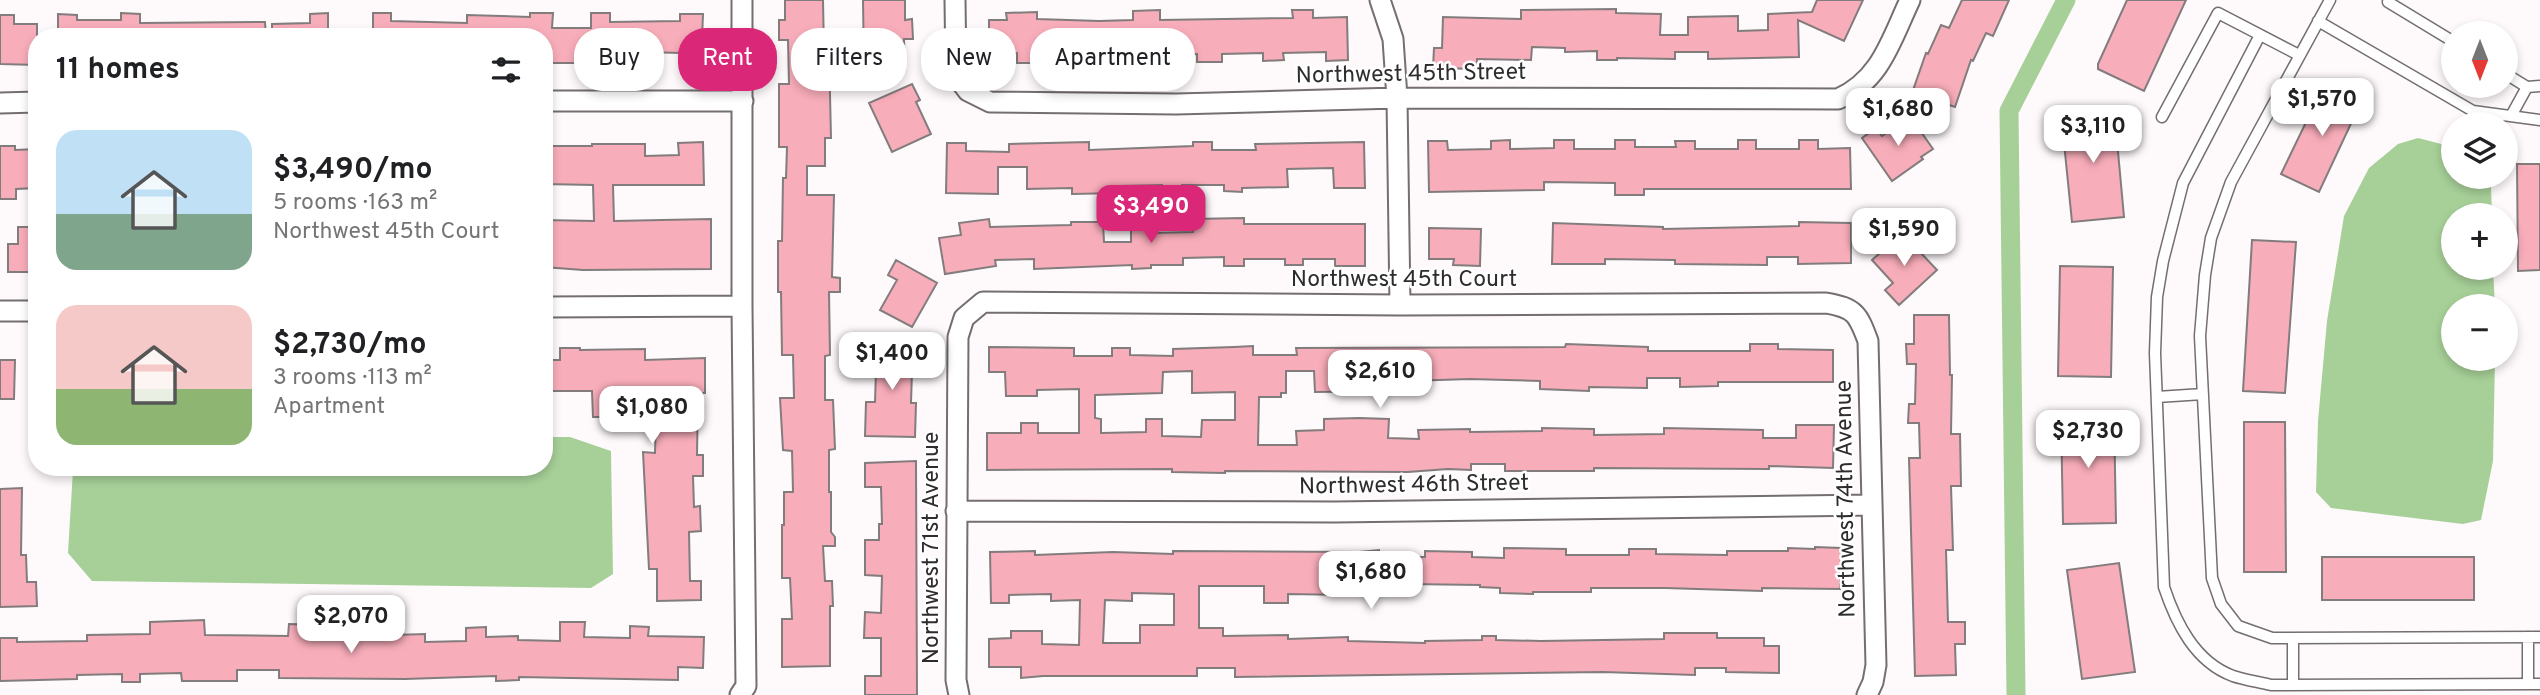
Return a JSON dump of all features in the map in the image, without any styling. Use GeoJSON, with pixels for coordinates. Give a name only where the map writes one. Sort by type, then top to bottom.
{"type":"FeatureCollection","features":[{"type":"Feature","properties":{"kind":"street"},"geometry":{"type":"LineString","coordinates":[[740,695],[746,686],[741,306],[742,0]]}},
{"type":"Feature","properties":{"kind":"street","name":"Northwest 45th Street"},"geometry":{"type":"LineString","coordinates":[[955,0],[956,75],[968,91],[990,102],[1176,104],[1397,98],[1838,99],[1856,90],[1878,67],[1910,0]]}},
{"type":"Feature","properties":{"kind":"street"},"geometry":{"type":"LineString","coordinates":[[1380,0],[1393,39],[1397,98],[1400,305]]}},
{"type":"Feature","properties":{"kind":"street"},"geometry":{"type":"LineString","coordinates":[[553,101],[743,101]]}},
{"type":"Feature","properties":{"kind":"street"},"geometry":{"type":"LineString","coordinates":[[0,103],[28,103]]}},
{"type":"Feature","properties":{"kind":"street","name":"Northwest 45th Court"},"geometry":{"type":"LineString","coordinates":[[964,318],[983,302],[1400,305],[1826,303],[1849,307]]}},
{"type":"Feature","properties":{"kind":"street"},"geometry":{"type":"LineString","coordinates":[[553,307],[741,306]]}},
{"type":"Feature","properties":{"kind":"street","name":"Northwest 74th Avenue"},"geometry":{"type":"LineString","coordinates":[[1849,307],[1861,321],[1868,341],[1876,665],[1867,695]]}},
{"type":"Feature","properties":{"kind":"street"},"geometry":{"type":"LineString","coordinates":[[0,311],[28,311]]}},
{"type":"Feature","properties":{"kind":"street","name":"Northwest 71st Avenue"},"geometry":{"type":"LineString","coordinates":[[959,695],[956,680],[958,337],[964,318]]}},
{"type":"Feature","properties":{"kind":"street","name":"Northwest 46th Street"},"geometry":{"type":"LineString","coordinates":[[956,511],[1335,512],[1872,505]]}},
{"type":"Feature","properties":{"kind":"lane"},"geometry":{"type":"LineString","coordinates":[[2330,0],[2231,182],[2211,238],[2200,335],[2212,579],[2221,604],[2238,626],[2272,638],[2540,637]]}},
{"type":"Feature","properties":{"kind":"lane"},"geometry":{"type":"LineString","coordinates":[[2388,2],[2441,35]]}},
{"type":"Feature","properties":{"kind":"lane"},"geometry":{"type":"LineString","coordinates":[[2162,117],[2218,13],[2300,55]]}},
{"type":"Feature","properties":{"kind":"lane"},"geometry":{"type":"LineString","coordinates":[[2318,21],[2473,111],[2481,112]]}},
{"type":"Feature","properties":{"kind":"lane"},"geometry":{"type":"LineString","coordinates":[[2260,35],[2183,183],[2163,261],[2157,297],[2155,353],[2164,587],[2174,617],[2186,637],[2208,661],[2232,675],[2271,685],[2540,684]]}},
{"type":"Feature","properties":{"kind":"lane"},"geometry":{"type":"LineString","coordinates":[[2518,81],[2527,87],[2540,86]]}},
{"type":"Feature","properties":{"kind":"lane"},"geometry":{"type":"LineString","coordinates":[[2513,112],[2527,87]]}},
{"type":"Feature","properties":{"kind":"lane"},"geometry":{"type":"LineString","coordinates":[[2518,117],[2540,120]]}},
{"type":"Feature","properties":{"kind":"lane"},"geometry":{"type":"LineString","coordinates":[[2157,397],[2203,394]]}},
{"type":"Feature","properties":{"kind":"lane"},"geometry":{"type":"LineString","coordinates":[[2528,637],[2528,684]]}},
{"type":"Feature","properties":{"kind":"lane"},"geometry":{"type":"LineString","coordinates":[[2293,638],[2293,684]]}},
{"type":"Feature","properties":{"kind":"shaded area"},"geometry":{"type":"Polygon","coordinates":[[[2418,138],[2441,144],[2441,189],[2491,189],[2492,203],[2441,203],[2441,280],[2494,280],[2494,294],[2441,294],[2441,371],[2495,371],[2493,461],[2481,520],[2463,524],[2331,508],[2316,492],[2318,421],[2327,321],[2344,216],[2369,168],[2398,144],[2418,138]]]}},
{"type":"Feature","properties":{"kind":"shaded area"},"geometry":{"type":"Polygon","coordinates":[[[553,437],[570,437],[611,451],[613,574],[591,588],[92,581],[68,553],[73,476],[553,476],[553,437]]]}},
{"type":"Feature","properties":{"kind":"building"},"geometry":{"type":"Polygon","coordinates":[[[785,0],[823,0],[824,28],[791,28],[791,91],[830,91],[831,138],[825,138],[825,166],[807,166],[807,195],[834,195],[832,277],[840,278],[840,292],[829,292],[830,355],[825,356],[825,400],[833,400],[835,449],[829,450],[829,492],[831,532],[835,537],[835,546],[823,546],[825,581],[832,581],[830,666],[782,667],[782,619],[792,619],[790,578],[782,578],[784,492],[793,492],[792,451],[783,450],[780,398],[794,398],[793,355],[782,355],[781,292],[778,292],[778,241],[782,241],[783,178],[786,178],[787,147],[779,147],[779,84],[789,84],[788,40],[779,40],[779,20],[785,20],[785,0]]]}},
{"type":"Feature","properties":{"kind":"building"},"geometry":{"type":"Polygon","coordinates":[[[863,0],[905,0],[905,20],[912,19],[913,39],[907,39],[907,28],[863,28],[863,0]]]}},
{"type":"Feature","properties":{"kind":"building"},"geometry":{"type":"Polygon","coordinates":[[[1817,0],[1863,0],[1844,41],[1798,20],[1799,57],[1708,59],[1708,52],[1675,52],[1675,59],[1597,60],[1597,51],[1565,52],[1565,48],[1532,47],[1531,60],[1477,59],[1477,69],[1433,68],[1434,48],[1442,48],[1443,17],[1521,19],[1521,10],[1616,9],[1616,13],[1661,14],[1660,35],[1688,35],[1688,17],[1738,16],[1738,31],[1768,30],[1768,14],[1812,12],[1817,0]]]}},
{"type":"Feature","properties":{"kind":"building"},"geometry":{"type":"Polygon","coordinates":[[[1962,0],[2009,0],[1993,36],[1986,33],[1973,61],[1971,60],[1955,107],[1940,102],[1937,109],[1910,99],[1926,53],[1928,54],[1941,25],[1949,28],[1962,0]]]}},
{"type":"Feature","properties":{"kind":"building"},"geometry":{"type":"Polygon","coordinates":[[[2127,0],[2186,0],[2144,91],[2098,69],[2127,0]]]}},
{"type":"Feature","properties":{"kind":"building"},"geometry":{"type":"Polygon","coordinates":[[[1160,10],[1160,20],[1293,18],[1292,10],[1313,10],[1313,18],[1347,17],[1348,60],[1326,61],[1326,52],[1283,53],[1284,60],[1263,61],[1263,53],[1222,54],[1222,62],[1197,62],[1195,28],[1030,28],[1030,63],[1017,63],[1016,28],[989,28],[989,20],[1007,20],[1006,13],[1037,12],[1037,19],[1099,21],[1133,20],[1133,11],[1160,10]]]}},
{"type":"Feature","properties":{"kind":"building"},"geometry":{"type":"Polygon","coordinates":[[[121,13],[140,14],[140,23],[265,22],[265,28],[58,28],[58,14],[77,15],[77,20],[121,20],[121,13]]]}},
{"type":"Feature","properties":{"kind":"building"},"geometry":{"type":"Polygon","coordinates":[[[328,13],[328,28],[272,28],[272,24],[310,23],[310,14],[328,13]]]}},
{"type":"Feature","properties":{"kind":"building"},"geometry":{"type":"Polygon","coordinates":[[[373,13],[391,13],[391,21],[467,23],[467,15],[530,17],[530,13],[553,13],[552,28],[373,28],[373,13]]]}},
{"type":"Feature","properties":{"kind":"building"},"geometry":{"type":"Polygon","coordinates":[[[591,13],[610,13],[610,22],[680,21],[680,14],[703,14],[702,28],[678,28],[678,53],[664,53],[664,28],[591,28],[591,13]]]}},
{"type":"Feature","properties":{"kind":"building"},"geometry":{"type":"Polygon","coordinates":[[[0,15],[14,15],[14,24],[37,24],[37,28],[28,28],[28,65],[0,64],[0,15]]]}},
{"type":"Feature","properties":{"kind":"building"},"geometry":{"type":"Polygon","coordinates":[[[553,28],[574,28],[574,63],[553,63],[553,28]]]}},
{"type":"Feature","properties":{"kind":"building"},"geometry":{"type":"Polygon","coordinates":[[[912,84],[920,100],[916,102],[931,134],[892,152],[869,103],[896,91],[907,91],[907,86],[912,84]]]}},
{"type":"Feature","properties":{"kind":"building"},"geometry":{"type":"Polygon","coordinates":[[[2324,85],[2365,104],[2359,116],[2355,115],[2319,192],[2281,174],[2324,85]]]}},
{"type":"Feature","properties":{"kind":"building"},"geometry":{"type":"Polygon","coordinates":[[[2114,108],[2124,217],[2072,222],[2061,113],[2114,108]]]}},
{"type":"Feature","properties":{"kind":"building"},"geometry":{"type":"Polygon","coordinates":[[[1910,116],[1933,149],[1892,181],[1862,138],[1876,128],[1882,136],[1910,116]]]}},
{"type":"Feature","properties":{"kind":"building"},"geometry":{"type":"Polygon","coordinates":[[[1510,140],[1510,149],[1554,148],[1554,140],[1574,140],[1574,149],[1615,149],[1615,140],[1635,140],[1635,147],[1676,147],[1675,141],[1695,141],[1695,149],[1738,149],[1738,140],[1756,140],[1756,149],[1799,149],[1799,140],[1818,140],[1818,149],[1850,148],[1851,189],[1644,189],[1644,195],[1615,195],[1615,183],[1544,182],[1544,190],[1429,192],[1428,141],[1447,141],[1448,150],[1491,149],[1491,141],[1510,140]]]}},
{"type":"Feature","properties":{"kind":"building"},"geometry":{"type":"Polygon","coordinates":[[[703,142],[704,185],[613,185],[614,221],[711,219],[711,269],[553,268],[553,220],[594,221],[593,185],[553,184],[553,146],[645,144],[645,156],[679,155],[678,143],[703,142]]]}},
{"type":"Feature","properties":{"kind":"building"},"geometry":{"type":"Polygon","coordinates":[[[1089,142],[1089,150],[1193,146],[1193,142],[1212,142],[1212,150],[1256,150],[1255,144],[1364,142],[1365,188],[1334,188],[1333,168],[1287,169],[1288,187],[1242,188],[1242,192],[1224,191],[1224,185],[1182,185],[1182,191],[1162,192],[1162,185],[1120,186],[1120,193],[1072,194],[1072,188],[1027,189],[1027,167],[998,167],[998,194],[946,193],[947,143],[966,143],[966,151],[1009,152],[1009,144],[1089,142]]]}},
{"type":"Feature","properties":{"kind":"building"},"geometry":{"type":"Polygon","coordinates":[[[0,146],[15,146],[15,150],[28,149],[28,188],[16,189],[16,199],[0,199],[0,146]]]}},
{"type":"Feature","properties":{"kind":"building"},"geometry":{"type":"Polygon","coordinates":[[[2518,164],[2540,164],[2540,270],[2518,271],[2518,164]]]}},
{"type":"Feature","properties":{"kind":"building"},"geometry":{"type":"Polygon","coordinates":[[[1244,218],[1244,224],[1365,224],[1365,266],[1335,266],[1335,259],[1303,259],[1303,265],[1285,265],[1285,259],[1244,259],[1244,266],[1224,266],[1224,257],[1183,258],[1183,265],[1151,265],[1151,268],[1132,269],[1132,265],[1034,269],[1034,259],[995,260],[996,266],[945,274],[939,238],[961,235],[959,223],[989,219],[990,227],[1103,222],[1104,242],[1131,242],[1131,225],[1152,224],[1152,233],[1193,232],[1192,219],[1244,218]]]}},
{"type":"Feature","properties":{"kind":"building"},"geometry":{"type":"Polygon","coordinates":[[[1799,222],[1851,223],[1851,263],[1798,264],[1798,257],[1767,257],[1767,265],[1675,264],[1675,260],[1605,259],[1605,264],[1552,264],[1553,223],[1663,229],[1799,226],[1799,222]]]}},
{"type":"Feature","properties":{"kind":"building"},"geometry":{"type":"Polygon","coordinates":[[[18,227],[28,227],[28,272],[8,272],[8,244],[18,244],[18,227]]]}},
{"type":"Feature","properties":{"kind":"building"},"geometry":{"type":"Polygon","coordinates":[[[1429,228],[1481,229],[1480,266],[1453,265],[1454,259],[1429,259],[1429,228]]]}},
{"type":"Feature","properties":{"kind":"building"},"geometry":{"type":"Polygon","coordinates":[[[1902,233],[1937,270],[1899,305],[1885,290],[1893,283],[1872,260],[1902,233]]]}},
{"type":"Feature","properties":{"kind":"building"},"geometry":{"type":"Polygon","coordinates":[[[2252,240],[2296,242],[2285,393],[2243,391],[2252,240]]]}},
{"type":"Feature","properties":{"kind":"building"},"geometry":{"type":"Polygon","coordinates":[[[896,260],[937,283],[912,327],[880,310],[897,280],[888,275],[896,260]]]}},
{"type":"Feature","properties":{"kind":"building"},"geometry":{"type":"Polygon","coordinates":[[[2060,266],[2113,267],[2111,377],[2058,376],[2060,266]]]}},
{"type":"Feature","properties":{"kind":"building"},"geometry":{"type":"Polygon","coordinates":[[[1914,315],[1949,315],[1951,434],[1960,434],[1961,486],[1951,486],[1953,550],[1946,550],[1948,622],[1965,622],[1965,644],[1955,644],[1956,675],[1915,676],[1909,458],[1920,458],[1919,423],[1908,423],[1909,404],[1915,404],[1916,364],[1907,364],[1906,344],[1914,344],[1914,315]]]}},
{"type":"Feature","properties":{"kind":"building"},"geometry":{"type":"Polygon","coordinates":[[[877,339],[913,341],[911,403],[916,403],[915,437],[865,436],[866,402],[875,402],[877,339]]]}},
{"type":"Feature","properties":{"kind":"building"},"geometry":{"type":"Polygon","coordinates":[[[1566,344],[1648,347],[1648,351],[1750,351],[1750,344],[1778,344],[1778,349],[1833,350],[1833,382],[1718,382],[1718,386],[1680,387],[1680,378],[1647,378],[1647,388],[1589,387],[1589,391],[1540,389],[1540,381],[1470,379],[1408,381],[1408,391],[1315,392],[1314,371],[1286,371],[1286,393],[1281,393],[1281,397],[1259,397],[1258,445],[1297,445],[1296,431],[1324,430],[1324,419],[1389,419],[1388,438],[1419,439],[1418,430],[1542,431],[1542,428],[1594,429],[1594,435],[1664,434],[1664,428],[1763,430],[1763,438],[1796,438],[1796,425],[1834,425],[1833,468],[1769,466],[1769,469],[1594,468],[1594,471],[1505,471],[1505,464],[1471,464],[1471,470],[1408,472],[987,470],[987,433],[1021,433],[1021,423],[1038,423],[1038,433],[1079,433],[1079,389],[1037,390],[1037,396],[1006,396],[1005,372],[989,372],[989,347],[1074,348],[1074,356],[1112,356],[1112,348],[1130,348],[1130,355],[1173,356],[1173,349],[1253,346],[1253,355],[1297,355],[1296,348],[1565,347],[1566,344]],[[1192,371],[1163,372],[1162,393],[1095,395],[1095,418],[1101,419],[1101,433],[1146,432],[1146,419],[1162,419],[1162,436],[1201,437],[1202,420],[1235,420],[1235,392],[1192,393],[1192,371]]]}},
{"type":"Feature","properties":{"kind":"building"},"geometry":{"type":"Polygon","coordinates":[[[560,348],[645,349],[645,360],[705,358],[705,393],[698,393],[697,455],[703,455],[703,476],[693,476],[694,507],[700,506],[701,531],[689,532],[690,581],[701,581],[701,600],[657,601],[657,569],[649,569],[643,452],[655,453],[657,389],[613,390],[614,417],[593,417],[592,391],[553,391],[553,360],[560,360],[560,348]]]}},
{"type":"Feature","properties":{"kind":"building"},"geometry":{"type":"Polygon","coordinates":[[[0,360],[15,360],[14,399],[0,399],[0,360]]]}},
{"type":"Feature","properties":{"kind":"building"},"geometry":{"type":"Polygon","coordinates":[[[2114,416],[2116,523],[2063,524],[2061,417],[2114,416]]]}},
{"type":"Feature","properties":{"kind":"building"},"geometry":{"type":"Polygon","coordinates":[[[2244,422],[2285,422],[2286,572],[2244,572],[2244,422]]]}},
{"type":"Feature","properties":{"kind":"building"},"geometry":{"type":"Polygon","coordinates":[[[916,461],[917,695],[865,695],[865,676],[881,676],[881,638],[864,638],[865,612],[881,613],[882,576],[865,575],[865,540],[879,540],[879,524],[882,524],[881,487],[865,487],[865,463],[916,461]]]}},
{"type":"Feature","properties":{"kind":"building"},"geometry":{"type":"Polygon","coordinates":[[[22,488],[21,555],[26,555],[27,582],[36,582],[37,606],[0,607],[0,489],[22,488]]]}},
{"type":"Feature","properties":{"kind":"building"},"geometry":{"type":"Polygon","coordinates":[[[1504,548],[1566,549],[1566,555],[1629,555],[1629,549],[1656,549],[1656,554],[1727,555],[1727,551],[1841,548],[1840,589],[1762,588],[1762,591],[1591,588],[1591,592],[1533,594],[1500,593],[1500,588],[1480,585],[1407,584],[1407,589],[1346,589],[1346,595],[1288,594],[1288,603],[1264,603],[1264,586],[1199,586],[1199,628],[1223,628],[1223,636],[1288,635],[1288,639],[1348,637],[1348,641],[1425,643],[1482,640],[1482,636],[1496,636],[1496,640],[1541,641],[1664,639],[1664,633],[1717,633],[1717,638],[1764,638],[1764,646],[1779,646],[1779,673],[1726,672],[1726,668],[1695,668],[1695,675],[1603,672],[1235,677],[1235,668],[1197,668],[1197,676],[1021,678],[1021,667],[989,667],[989,639],[1011,638],[1011,631],[1042,631],[1042,644],[1079,645],[1080,600],[1051,601],[1051,594],[1009,595],[1009,603],[991,603],[990,552],[1035,551],[1035,555],[1379,550],[1379,557],[1425,557],[1425,551],[1472,552],[1472,557],[1504,558],[1504,548]],[[1132,593],[1132,601],[1105,600],[1103,643],[1140,643],[1140,625],[1174,625],[1174,594],[1132,593]]]}},
{"type":"Feature","properties":{"kind":"building"},"geometry":{"type":"Polygon","coordinates":[[[2322,557],[2474,557],[2474,600],[2322,600],[2322,557]]]}},
{"type":"Feature","properties":{"kind":"building"},"geometry":{"type":"Polygon","coordinates":[[[2119,563],[2135,672],[2082,679],[2067,570],[2119,563]]]}},
{"type":"Feature","properties":{"kind":"building"},"geometry":{"type":"Polygon","coordinates":[[[204,620],[205,635],[288,636],[289,624],[331,625],[331,639],[376,638],[376,628],[394,628],[394,635],[425,634],[425,642],[466,641],[466,628],[486,627],[486,637],[518,636],[518,640],[560,641],[560,622],[585,622],[584,637],[630,638],[630,626],[649,627],[648,636],[704,637],[703,668],[678,667],[678,680],[519,677],[519,680],[496,681],[496,676],[405,679],[279,678],[279,670],[237,670],[237,681],[182,681],[181,673],[140,674],[140,682],[122,682],[122,674],[77,675],[77,679],[0,681],[0,638],[17,638],[17,642],[87,641],[87,635],[150,634],[150,622],[204,620]]]}},
{"type":"Feature","properties":{"kind":"waterway"},"geometry":{"type":"LineString","coordinates":[[2016,695],[2009,111],[2066,0]]}}]}
